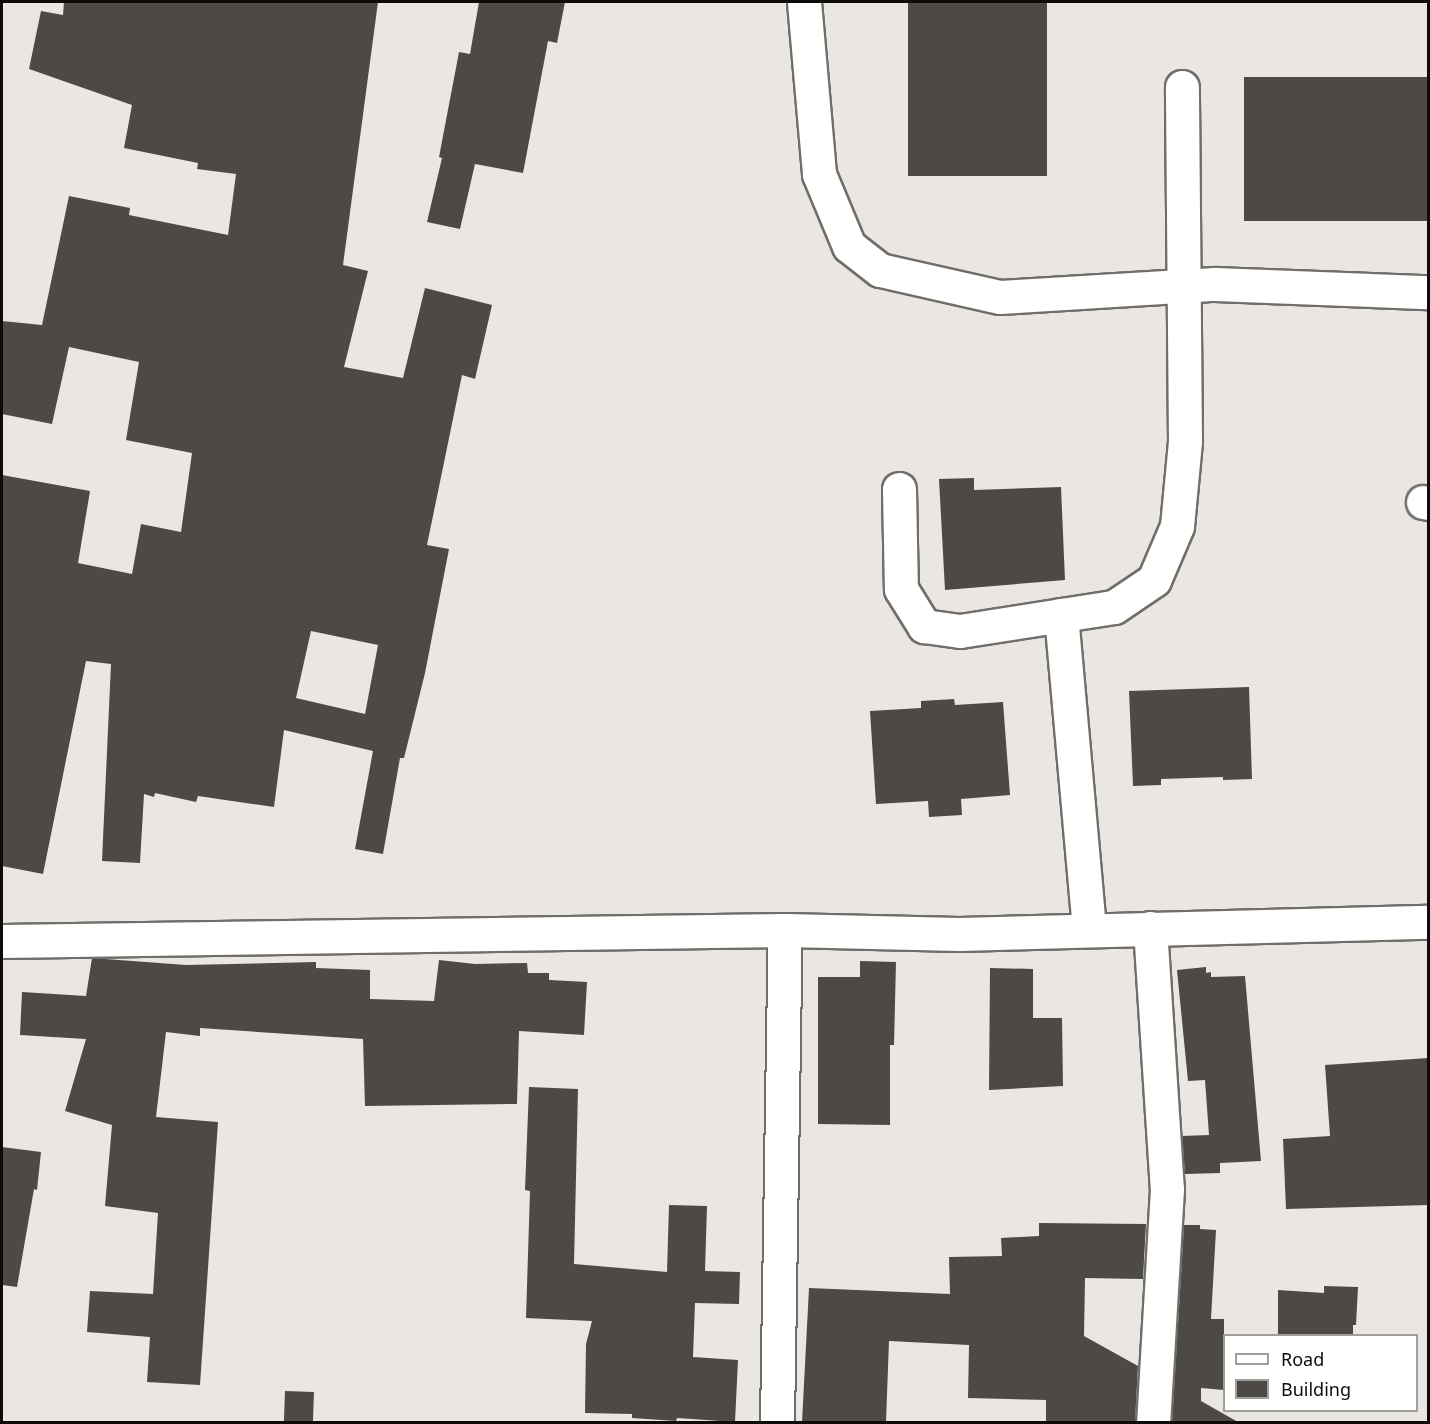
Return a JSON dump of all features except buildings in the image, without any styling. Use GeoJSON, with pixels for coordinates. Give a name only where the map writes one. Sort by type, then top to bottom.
{"type":"FeatureCollection","features":[{"type":"Feature","properties":{"kind":"street"},"geometry":{"type":"LineString","coordinates":[[804,2],[819,174],[849,246],[880,270],[1000,297],[1215,284],[1428,292]]}},
{"type":"Feature","properties":{"kind":"street"},"geometry":{"type":"LineString","coordinates":[[899,489],[901,589],[924,626],[960,631],[1114,607],[1154,580],[1177,526],[1185,441],[1182,87]]}},
{"type":"Feature","properties":{"kind":"street"},"geometry":{"type":"LineString","coordinates":[[1061,615],[1089,929]]}},
{"type":"Feature","properties":{"kind":"street"},"geometry":{"type":"LineString","coordinates":[[2,941],[785,930],[959,934],[1428,922]]}},
{"type":"Feature","properties":{"kind":"street"},"geometry":{"type":"LineString","coordinates":[[1150,928],[1167,1189],[1153,1422]]}},
{"type":"Feature","properties":{"kind":"street"},"geometry":{"type":"LineString","coordinates":[[777,1422],[785,930]]}}]}
